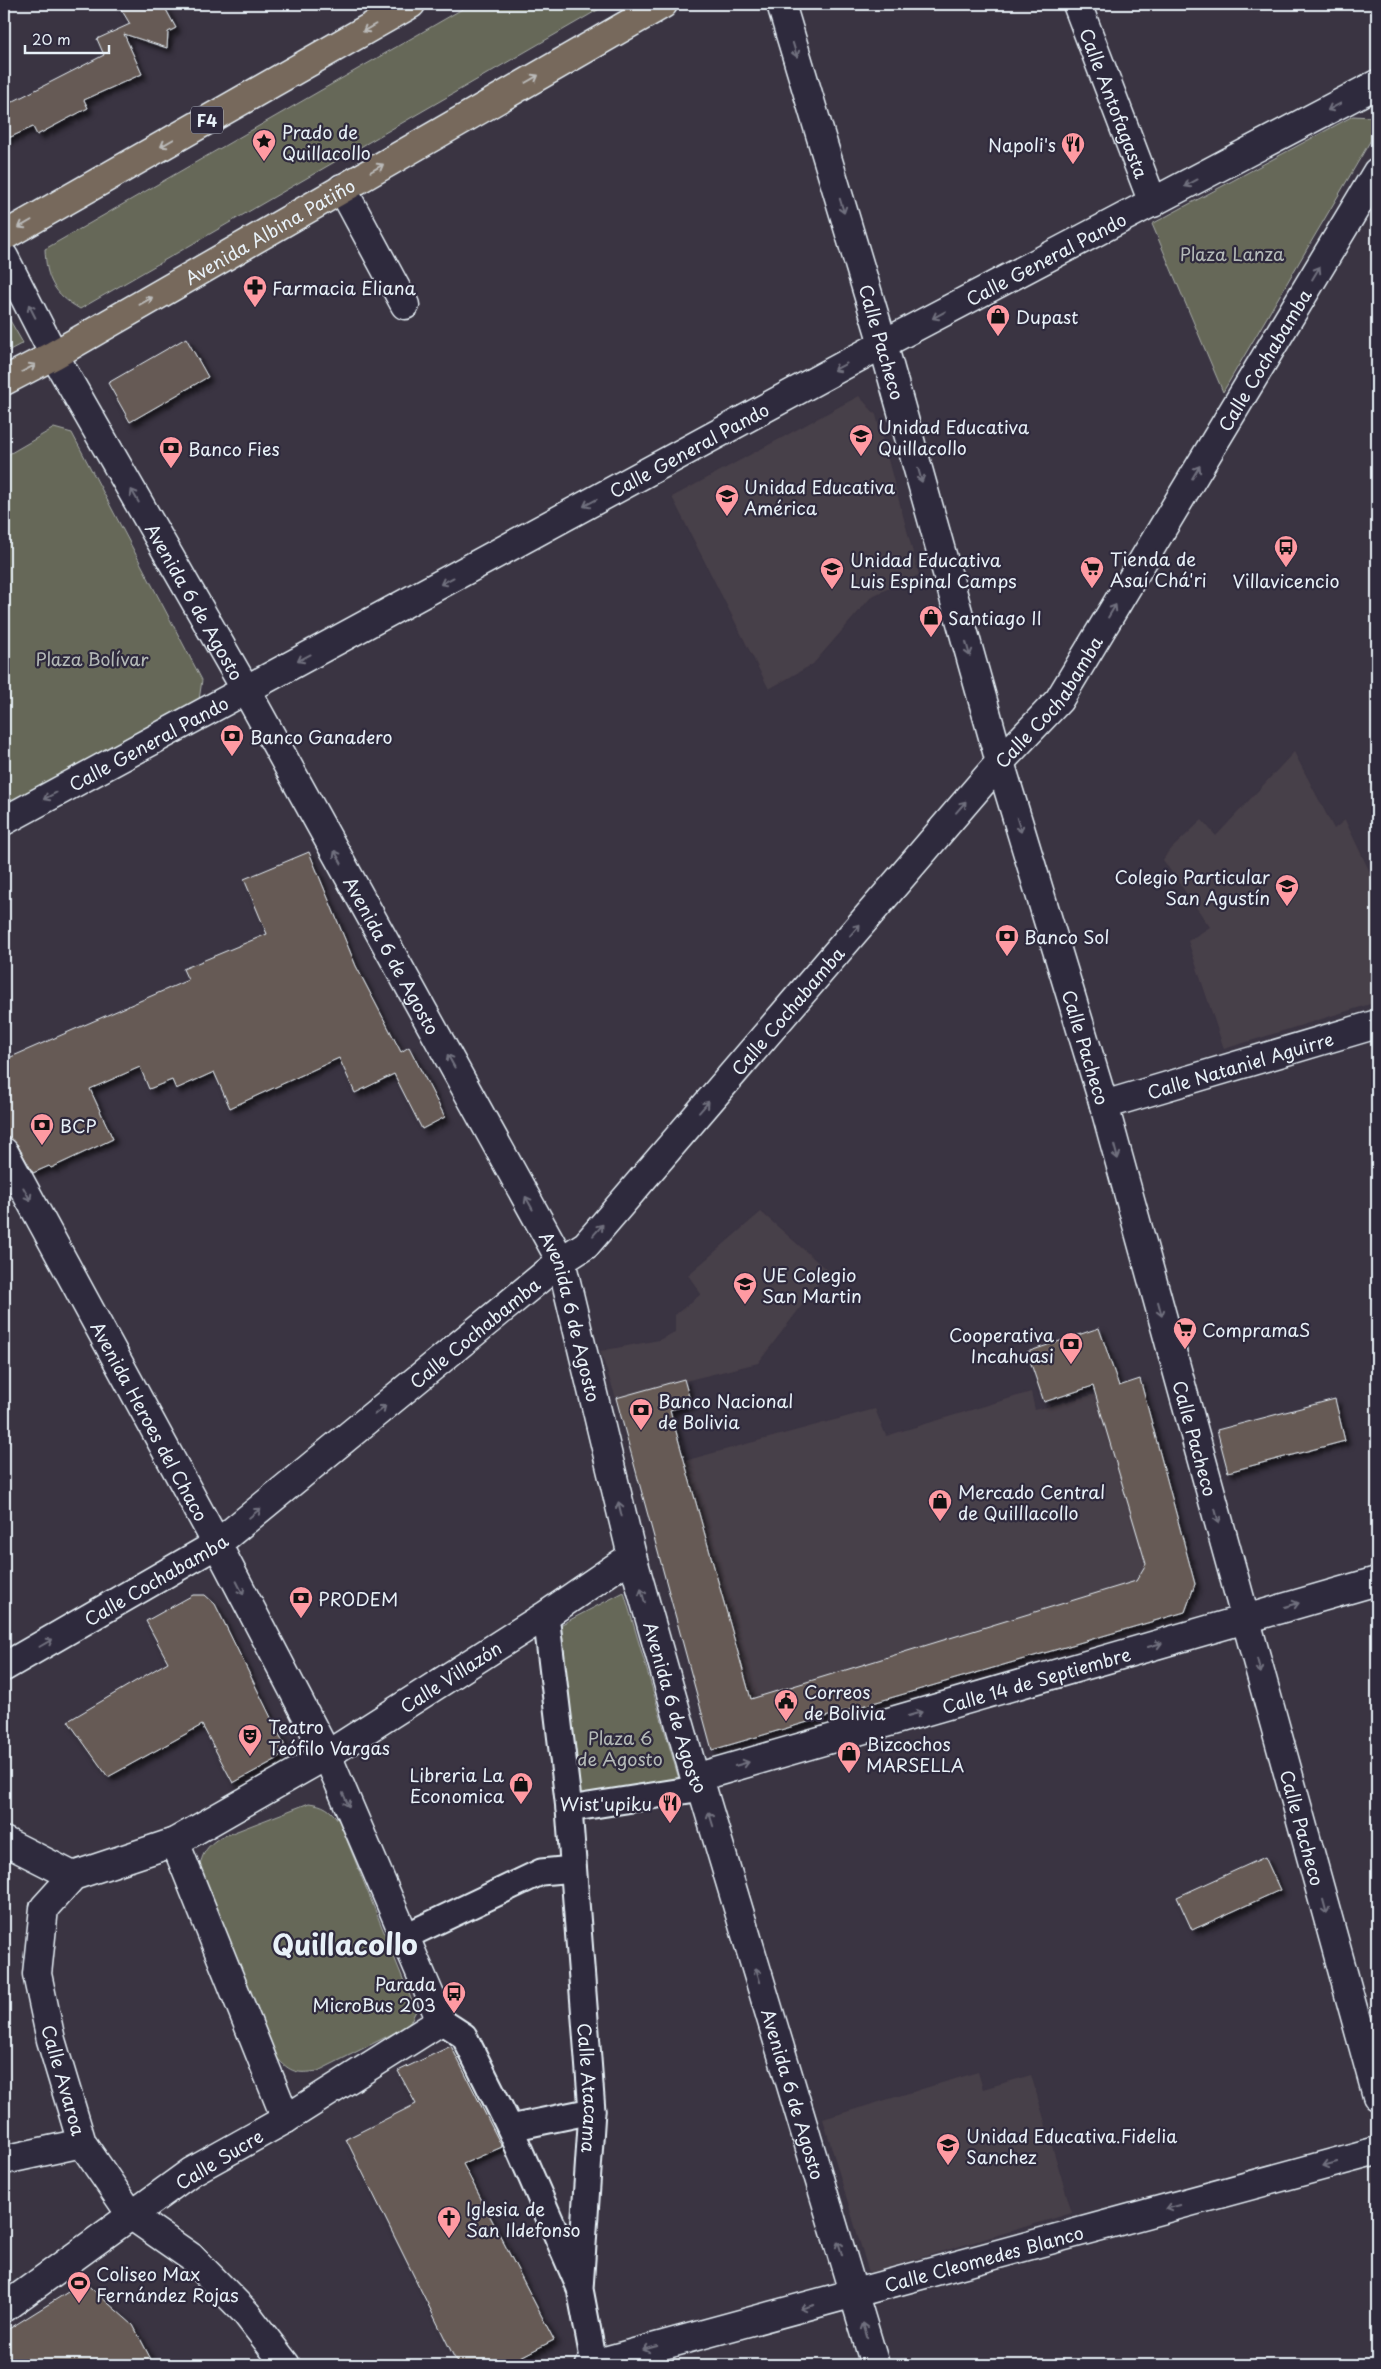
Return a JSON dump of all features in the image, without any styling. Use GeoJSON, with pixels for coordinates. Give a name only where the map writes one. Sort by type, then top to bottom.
{"type":"FeatureCollection","features":[{"type":"Feature","properties":{"kind":"main road","name":"F4"},"geometry":{"type":"LineString","coordinates":[[4,236],[411,4]]}},
{"type":"Feature","properties":{"kind":"main road","name":"Avenida Albina Patiño"},"geometry":{"type":"LineString","coordinates":[[4,381],[54,355],[663,4]]}},
{"type":"Feature","properties":{"kind":"main road","name":"Calle Pacheco"},"geometry":{"type":"LineString","coordinates":[[780,4],[883,344],[1000,762],[1104,1105],[1377,2096]]}},
{"type":"Feature","properties":{"kind":"main road","name":"Calle Antofagasta"},"geometry":{"type":"LineString","coordinates":[[1077,4],[1153,203]]}},
{"type":"Feature","properties":{"kind":"main road","name":"Calle General Pando"},"geometry":{"type":"LineString","coordinates":[[4,821],[883,344],[1377,84]]}},
{"type":"Feature","properties":{"kind":"main road","name":"Calle Cochabamba"},"geometry":{"type":"LineString","coordinates":[[4,1667],[217,1544],[561,1261],[586,1245],[1000,762],[1059,700],[1377,172]]}},
{"type":"Feature","properties":{"kind":"main road"},"geometry":{"type":"LineString","coordinates":[[342,188],[405,305]]}},
{"type":"Feature","properties":{"kind":"main road","name":"Avenida 6 de Agosto"},"geometry":{"type":"LineString","coordinates":[[4,257],[54,355],[246,690],[561,1261],[632,1556],[698,1783],[875,2365]]}},
{"type":"Feature","properties":{"kind":"main road","name":"Calle Nataniel Aguirre"},"geometry":{"type":"LineString","coordinates":[[1104,1105],[1377,1024]]}},
{"type":"Feature","properties":{"kind":"main road","name":"Avenida Heroes del Chaco"},"geometry":{"type":"LineString","coordinates":[[4,1152],[217,1544],[326,1755],[406,1936],[441,2021]]}},
{"type":"Feature","properties":{"kind":"main road","name":"Calle Villazón"},"geometry":{"type":"LineString","coordinates":[[73,1876],[176,1842],[326,1755],[546,1615],[632,1556]]}},
{"type":"Feature","properties":{"kind":"main road","name":"Calle 14 de Septiembre"},"geometry":{"type":"LineString","coordinates":[[698,1783],[1377,1581]]}},
{"type":"Feature","properties":{"kind":"main road"},"geometry":{"type":"LineString","coordinates":[[4,1841],[73,1876]]}},
{"type":"Feature","properties":{"kind":"main road"},"geometry":{"type":"LineString","coordinates":[[176,1842],[286,2119]]}},
{"type":"Feature","properties":{"kind":"main road","name":"Calle Avaroa"},"geometry":{"type":"LineString","coordinates":[[73,1876],[44,1908],[37,1974],[51,2040],[82,2143],[132,2216],[190,2258],[246,2313],[286,2365]]}},
{"type":"Feature","properties":{"kind":"main road","name":"Calle Sucre"},"geometry":{"type":"LineString","coordinates":[[4,2308],[191,2172],[286,2119],[441,2021]]}},
{"type":"Feature","properties":{"kind":"main road"},"geometry":{"type":"LineString","coordinates":[[4,2160],[82,2143]]}},
{"type":"Feature","properties":{"kind":"main road","name":"Calle Cleomedes Blanco"},"geometry":{"type":"LineString","coordinates":[[593,2364],[1377,2152]]}},
{"type":"Feature","properties":{"kind":"street","name":"Calle Atacama"},"geometry":{"type":"LineString","coordinates":[[546,1615],[569,1808],[592,2110],[580,2289],[593,2364]]}},
{"type":"Feature","properties":{"kind":"street"},"geometry":{"type":"LineString","coordinates":[[569,1808],[698,1783]]}},
{"type":"Feature","properties":{"kind":"street"},"geometry":{"type":"LineString","coordinates":[[406,1936],[542,1872],[573,1869]]}},
{"type":"Feature","properties":{"kind":"street"},"geometry":{"type":"LineString","coordinates":[[441,2021],[464,2036],[510,2128],[580,2289]]}},
{"type":"Feature","properties":{"kind":"street"},"geometry":{"type":"LineString","coordinates":[[510,2128],[592,2110]]}},
{"type":"Feature","properties":{"kind":"shaded area"},"geometry":{"type":"Polygon","coordinates":[[[859,396],[876,415],[919,575],[872,596],[813,664],[769,689],[672,497],[859,396]]]}},
{"type":"Feature","properties":{"kind":"shaded area","name":"Colegio Particular San Agustín"},"geometry":{"type":"Polygon","coordinates":[[[1294,752],[1334,829],[1345,820],[1377,887],[1377,1002],[1224,1049],[1188,941],[1210,927],[1163,860],[1168,852],[1202,820],[1216,836],[1294,752]]]}},
{"type":"Feature","properties":{"kind":"shaded area","name":"UE Colegio San Martin"},"geometry":{"type":"Polygon","coordinates":[[[761,1212],[828,1271],[758,1363],[616,1398],[600,1351],[659,1340],[675,1332],[675,1315],[701,1294],[688,1275],[761,1212]]]}},
{"type":"Feature","properties":{"kind":"shaded area","name":"Mercado Central de Quilllacollo"},"geometry":{"type":"Polygon","coordinates":[[[1031,1392],[1035,1410],[1095,1394],[1185,1612],[761,1736],[684,1461],[875,1409],[886,1436],[1031,1392]]]}},
{"type":"Feature","properties":{"kind":"shaded area","name":"Unidad Educativa.Fidelia Sanchez"},"geometry":{"type":"Polygon","coordinates":[[[978,2072],[983,2089],[1031,2075],[1072,2213],[869,2273],[823,2119],[978,2072]]]}},
{"type":"Feature","properties":{"kind":"green space","name":"Prado de Quillacollo"},"geometry":{"type":"Polygon","coordinates":[[[471,4],[608,4],[80,309],[64,298],[53,285],[47,269],[45,249],[471,4]]]}},
{"type":"Feature","properties":{"kind":"green space","name":"Plaza Lanza"},"geometry":{"type":"Polygon","coordinates":[[[1353,116],[1372,117],[1375,133],[1223,392],[1152,224],[1353,116]]]}},
{"type":"Feature","properties":{"kind":"green space"},"geometry":{"type":"Polygon","coordinates":[[[4,310],[23,343],[4,353],[4,310]]]}},
{"type":"Feature","properties":{"kind":"green space","name":"Plaza Bolívar"},"geometry":{"type":"Polygon","coordinates":[[[54,428],[72,433],[202,680],[199,700],[4,805],[4,457],[54,428]]]}},
{"type":"Feature","properties":{"kind":"green space","name":"Plaza 6 de Agosto"},"geometry":{"type":"Polygon","coordinates":[[[624,1592],[681,1786],[577,1803],[560,1625],[624,1592]]]}},
{"type":"Feature","properties":{"kind":"green space"},"geometry":{"type":"Polygon","coordinates":[[[309,1803],[326,1808],[339,1821],[416,2011],[408,2026],[318,2071],[299,2072],[290,2069],[276,2057],[199,1875],[200,1863],[206,1850],[219,1838],[309,1803]]]}},
{"type":"Feature","properties":{"kind":"building"},"geometry":{"type":"Polygon","coordinates":[[[118,4],[163,4],[176,28],[168,32],[167,48],[124,34],[142,74],[84,100],[88,108],[37,135],[33,127],[4,140],[4,106],[104,55],[97,39],[130,24],[118,4]]]}},
{"type":"Feature","properties":{"kind":"building"},"geometry":{"type":"Polygon","coordinates":[[[186,338],[208,377],[130,422],[108,383],[186,338]]]}},
{"type":"Feature","properties":{"kind":"building"},"geometry":{"type":"Polygon","coordinates":[[[309,852],[356,966],[401,1052],[409,1047],[445,1117],[422,1129],[394,1074],[355,1093],[339,1058],[230,1108],[214,1072],[176,1089],[172,1080],[149,1089],[140,1067],[90,1089],[113,1139],[51,1168],[49,1166],[33,1173],[17,1144],[4,1134],[4,1060],[188,980],[183,969],[267,934],[244,879],[309,852]]]}},
{"type":"Feature","properties":{"kind":"building"},"geometry":{"type":"Polygon","coordinates":[[[1099,1328],[1119,1386],[1140,1379],[1195,1584],[1185,1612],[712,1750],[616,1398],[684,1379],[691,1404],[670,1410],[751,1699],[1136,1581],[1146,1564],[1093,1386],[1044,1402],[1027,1352],[1099,1328]]]}},
{"type":"Feature","properties":{"kind":"building"},"geometry":{"type":"Polygon","coordinates":[[[1335,1399],[1345,1441],[1228,1472],[1217,1430],[1335,1399]]]}},
{"type":"Feature","properties":{"kind":"building"},"geometry":{"type":"Polygon","coordinates":[[[193,1595],[205,1595],[215,1604],[284,1744],[283,1752],[277,1759],[233,1783],[202,1725],[108,1777],[68,1721],[168,1662],[146,1621],[193,1595]]]}},
{"type":"Feature","properties":{"kind":"building"},"geometry":{"type":"Polygon","coordinates":[[[1265,1857],[1280,1890],[1192,1930],[1177,1897],[1265,1857]]]}},
{"type":"Feature","properties":{"kind":"building","name":"Iglesia de San Ildefonso"},"geometry":{"type":"Polygon","coordinates":[[[451,2046],[502,2147],[463,2164],[554,2340],[505,2365],[458,2365],[346,2139],[416,2104],[398,2071],[451,2046]]]}},
{"type":"Feature","properties":{"kind":"building","name":"Coliseo Max Fernández Rojas"},"geometry":{"type":"Polygon","coordinates":[[[84,2282],[133,2325],[154,2365],[4,2365],[4,2332],[84,2282]]]}},
{"type":"Feature","properties":{"kind":"place","name":"Prado de Quillacollo"},"geometry":{"type":"Point","coordinates":[264,162]}},
{"type":"Feature","properties":{"kind":"place","name":"Napoli's"},"geometry":{"type":"Point","coordinates":[1073,165]}},
{"type":"Feature","properties":{"kind":"place","name":"Farmacia Eliana"},"geometry":{"type":"Point","coordinates":[255,308]}},
{"type":"Feature","properties":{"kind":"place","name":"Dupast"},"geometry":{"type":"Point","coordinates":[998,337]}},
{"type":"Feature","properties":{"kind":"place","name":"Unidad Educativa Quillacollo"},"geometry":{"type":"Point","coordinates":[861,457]}},
{"type":"Feature","properties":{"kind":"place","name":"Banco Fies"},"geometry":{"type":"Point","coordinates":[171,469]}},
{"type":"Feature","properties":{"kind":"place","name":"Unidad Educativa América"},"geometry":{"type":"Point","coordinates":[727,517]}},
{"type":"Feature","properties":{"kind":"place","name":"Villavicencio"},"geometry":{"type":"Point","coordinates":[1286,568]}},
{"type":"Feature","properties":{"kind":"place","name":"Tienda de Asaí Chá'ri"},"geometry":{"type":"Point","coordinates":[1092,589]}},
{"type":"Feature","properties":{"kind":"place","name":"Unidad Educativa Luis Espinal Camps"},"geometry":{"type":"Point","coordinates":[832,590]}},
{"type":"Feature","properties":{"kind":"place","name":"Santiago II"},"geometry":{"type":"Point","coordinates":[931,638]}},
{"type":"Feature","properties":{"kind":"place","name":"Banco Ganadero"},"geometry":{"type":"Point","coordinates":[232,757]}},
{"type":"Feature","properties":{"kind":"place","name":"Colegio Particular San Agustín"},"geometry":{"type":"Point","coordinates":[1287,907]}},
{"type":"Feature","properties":{"kind":"place","name":"Banco Sol"},"geometry":{"type":"Point","coordinates":[1007,957]}},
{"type":"Feature","properties":{"kind":"place","name":"BCP"},"geometry":{"type":"Point","coordinates":[42,1146]}},
{"type":"Feature","properties":{"kind":"place","name":"UE Colegio San Martin"},"geometry":{"type":"Point","coordinates":[745,1305]}},
{"type":"Feature","properties":{"kind":"place","name":"CompramaS"},"geometry":{"type":"Point","coordinates":[1185,1350]}},
{"type":"Feature","properties":{"kind":"place","name":"Cooperativa Incahuasi"},"geometry":{"type":"Point","coordinates":[1071,1365]}},
{"type":"Feature","properties":{"kind":"place","name":"Banco Nacional de Bolivia"},"geometry":{"type":"Point","coordinates":[641,1431]}},
{"type":"Feature","properties":{"kind":"place","name":"Mercado Central de Quilllacollo"},"geometry":{"type":"Point","coordinates":[940,1522]}},
{"type":"Feature","properties":{"kind":"place","name":"PRODEM"},"geometry":{"type":"Point","coordinates":[301,1619]}},
{"type":"Feature","properties":{"kind":"place","name":"Correos de Bolivia"},"geometry":{"type":"Point","coordinates":[786,1722]}},
{"type":"Feature","properties":{"kind":"place","name":"Teatro Teófilo Vargas"},"geometry":{"type":"Point","coordinates":[250,1757]}},
{"type":"Feature","properties":{"kind":"place","name":"Bizcochos MARSELLA"},"geometry":{"type":"Point","coordinates":[849,1774]}},
{"type":"Feature","properties":{"kind":"place","name":"Libreria La Economica"},"geometry":{"type":"Point","coordinates":[521,1805]}},
{"type":"Feature","properties":{"kind":"place","name":"Wist'upiku"},"geometry":{"type":"Point","coordinates":[670,1824]}},
{"type":"Feature","properties":{"kind":"place","name":"Parada MicroBus 203"},"geometry":{"type":"Point","coordinates":[454,2014]}},
{"type":"Feature","properties":{"kind":"place","name":"Unidad Educativa.Fidelia Sanchez"},"geometry":{"type":"Point","coordinates":[948,2166]}},
{"type":"Feature","properties":{"kind":"place","name":"Iglesia de San Ildefonso"},"geometry":{"type":"Point","coordinates":[449,2239]}},
{"type":"Feature","properties":{"kind":"place","name":"Coliseo Max Fernández Rojas"},"geometry":{"type":"Point","coordinates":[79,2304]}},
{"type":"Feature","properties":{"kind":"district","name":"Quillacollo"},"geometry":{"type":"Point","coordinates":[345,1943]}}]}
